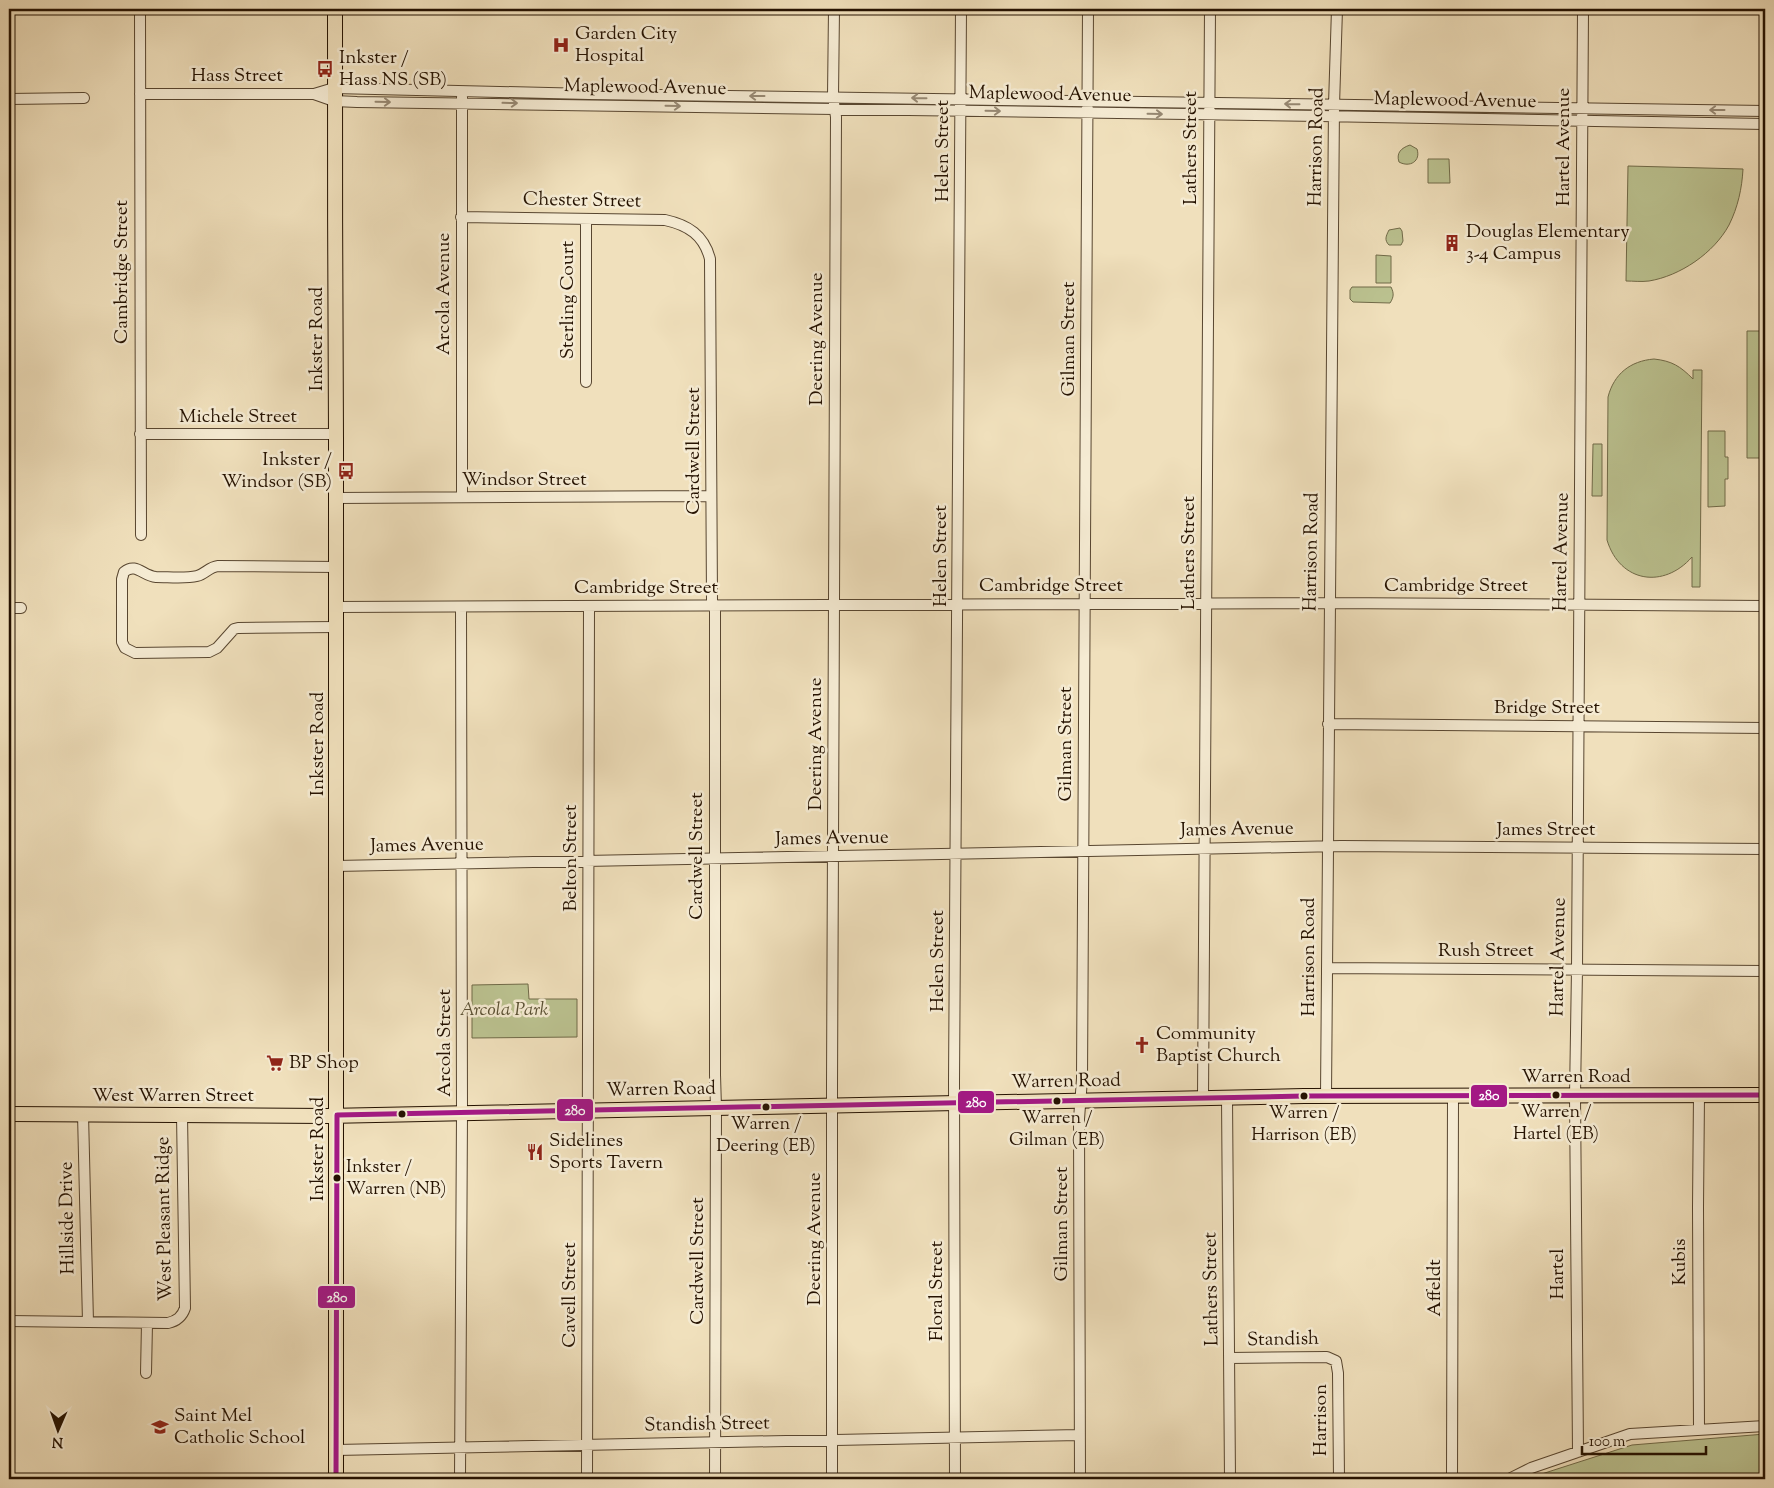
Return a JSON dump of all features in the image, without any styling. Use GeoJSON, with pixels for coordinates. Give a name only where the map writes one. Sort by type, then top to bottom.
{"type":"FeatureCollection","features":[{"type":"Feature","properties":{"kind":"main road","name":"Inkster Road"},"geometry":{"type":"LineString","coordinates":[[335,9],[336,1479]]}},
{"type":"Feature","properties":{"kind":"main road","name":"Warren Road"},"geometry":{"type":"LineString","coordinates":[[337,1115],[1326,1096],[1765,1095]]}},
{"type":"Feature","properties":{"kind":"main road","name":"West Warren Street"},"geometry":{"type":"LineString","coordinates":[[9,1114],[337,1115]]}},
{"type":"Feature","properties":{"kind":"street","name":"Cambridge Street"},"geometry":{"type":"LineString","coordinates":[[140,9],[140,534]]}},
{"type":"Feature","properties":{"kind":"street","name":"Deering Avenue"},"geometry":{"type":"LineString","coordinates":[[832,1479],[833,605],[836,109],[834,96],[834,9]]}},
{"type":"Feature","properties":{"kind":"street","name":"Helen Street"},"geometry":{"type":"LineString","coordinates":[[954,1103],[961,9]]}},
{"type":"Feature","properties":{"kind":"street","name":"Gilman Street"},"geometry":{"type":"LineString","coordinates":[[1080,1479],[1079,1119],[1081,1101],[1088,9]]}},
{"type":"Feature","properties":{"kind":"street","name":"Lathers Street"},"geometry":{"type":"LineString","coordinates":[[1203,1098],[1210,9]]}},
{"type":"Feature","properties":{"kind":"street","name":"Harrison Road"},"geometry":{"type":"LineString","coordinates":[[1326,1096],[1329,603],[1336,9]]}},
{"type":"Feature","properties":{"kind":"street","name":"Hartel Avenue"},"geometry":{"type":"LineString","coordinates":[[1575,1096],[1583,9]]}},
{"type":"Feature","properties":{"kind":"street","name":"Maplewood Avenue"},"geometry":{"type":"LineString","coordinates":[[334,94],[461,91],[1765,111]]}},
{"type":"Feature","properties":{"kind":"street","name":"Arcola Avenue"},"geometry":{"type":"LineString","coordinates":[[461,91],[462,498]]}},
{"type":"Feature","properties":{"kind":"street","name":"Hass Street"},"geometry":{"type":"LineString","coordinates":[[140,94],[334,94]]}},
{"type":"Feature","properties":{"kind":"street","name":"Maplewood Avenue"},"geometry":{"type":"LineString","coordinates":[[334,94],[462,103],[1765,124]]}},
{"type":"Feature","properties":{"kind":"street"},"geometry":{"type":"LineString","coordinates":[[589,94],[589,105]]}},
{"type":"Feature","properties":{"kind":"street"},"geometry":{"type":"LineString","coordinates":[[716,96],[716,107]]}},
{"type":"Feature","properties":{"kind":"street"},"geometry":{"type":"LineString","coordinates":[[9,99],[84,98]]}},
{"type":"Feature","properties":{"kind":"street"},"geometry":{"type":"LineString","coordinates":[[1662,110],[1662,122]]}},
{"type":"Feature","properties":{"kind":"street"},"geometry":{"type":"LineString","coordinates":[[1739,110],[1739,124]]}},
{"type":"Feature","properties":{"kind":"street","name":"Chester Street"},"geometry":{"type":"LineString","coordinates":[[461,217],[665,220],[686,226],[699,236]]}},
{"type":"Feature","properties":{"kind":"street","name":"Sterling Court"},"geometry":{"type":"LineString","coordinates":[[586,219],[586,382]]}},
{"type":"Feature","properties":{"kind":"street","name":"Cardwell Street"},"geometry":{"type":"LineString","coordinates":[[699,236],[708,252],[711,271],[716,1108],[715,1479]]}},
{"type":"Feature","properties":{"kind":"street","name":"Michele Street"},"geometry":{"type":"LineString","coordinates":[[140,434],[336,434]]}},
{"type":"Feature","properties":{"kind":"street","name":"Windsor Street"},"geometry":{"type":"LineString","coordinates":[[336,498],[711,496]]}},
{"type":"Feature","properties":{"kind":"street"},"geometry":{"type":"LineString","coordinates":[[336,567],[218,566],[210,568],[194,577],[152,576],[138,568],[130,568],[124,572],[122,579],[122,642],[125,648],[135,653],[209,652],[217,648],[234,629],[238,628],[336,627]]}},
{"type":"Feature","properties":{"kind":"street","name":"Cambridge Street"},"geometry":{"type":"LineString","coordinates":[[336,607],[1206,603],[1765,606]]}},
{"type":"Feature","properties":{"kind":"street","name":"Belton Street"},"geometry":{"type":"LineString","coordinates":[[588,1110],[589,606]]}},
{"type":"Feature","properties":{"kind":"street","name":"Arcola Street"},"geometry":{"type":"LineString","coordinates":[[460,1479],[462,1112],[461,607]]}},
{"type":"Feature","properties":{"kind":"street"},"geometry":{"type":"LineString","coordinates":[[9,608],[21,608]]}},
{"type":"Feature","properties":{"kind":"street","name":"Bridge Street"},"geometry":{"type":"LineString","coordinates":[[1328,724],[1765,728]]}},
{"type":"Feature","properties":{"kind":"street","name":"James Avenue"},"geometry":{"type":"LineString","coordinates":[[336,866],[1328,846]]}},
{"type":"Feature","properties":{"kind":"street","name":"James Street"},"geometry":{"type":"LineString","coordinates":[[1328,846],[1765,849]]}},
{"type":"Feature","properties":{"kind":"street","name":"Rush Street"},"geometry":{"type":"LineString","coordinates":[[1326,968],[1765,971]]}},
{"type":"Feature","properties":{"kind":"street","name":"Kubis"},"geometry":{"type":"LineString","coordinates":[[1699,1095],[1699,1430]]}},
{"type":"Feature","properties":{"kind":"street","name":"Affeldt"},"geometry":{"type":"LineString","coordinates":[[1452,1096],[1452,1479]]}},
{"type":"Feature","properties":{"kind":"street","name":"Hartel"},"geometry":{"type":"LineString","coordinates":[[1575,1096],[1578,1452]]}},
{"type":"Feature","properties":{"kind":"street","name":"Lathers Street"},"geometry":{"type":"LineString","coordinates":[[1228,1098],[1230,1479]]}},
{"type":"Feature","properties":{"kind":"street","name":"Floral Street"},"geometry":{"type":"LineString","coordinates":[[954,1103],[955,1479]]}},
{"type":"Feature","properties":{"kind":"street","name":"Cavell Street"},"geometry":{"type":"LineString","coordinates":[[587,1479],[588,1110]]}},
{"type":"Feature","properties":{"kind":"street","name":"Hillside Drive"},"geometry":{"type":"LineString","coordinates":[[83,1114],[88,1322]]}},
{"type":"Feature","properties":{"kind":"street","name":"West Pleasant Ridge"},"geometry":{"type":"LineString","coordinates":[[9,1321],[147,1323],[174,1322],[181,1316],[185,1308],[182,1115]]}},
{"type":"Feature","properties":{"kind":"street"},"geometry":{"type":"LineString","coordinates":[[146,1373],[147,1323]]}},
{"type":"Feature","properties":{"kind":"street","name":"Standish"},"geometry":{"type":"LineString","coordinates":[[1230,1358],[1327,1356],[1336,1361]]}},
{"type":"Feature","properties":{"kind":"street","name":"Harrison"},"geometry":{"type":"LineString","coordinates":[[1336,1361],[1338,1373],[1339,1479]]}},
{"type":"Feature","properties":{"kind":"street"},"geometry":{"type":"LineString","coordinates":[[1510,1479],[1531,1468],[1630,1434],[1765,1426]]}},
{"type":"Feature","properties":{"kind":"street","name":"Standish Street"},"geometry":{"type":"LineString","coordinates":[[336,1450],[1080,1435]]}},
{"type":"Feature","properties":{"kind":"green space"},"geometry":{"type":"Polygon","coordinates":[[[1410,145],[1417,149],[1416,160],[1411,164],[1399,162],[1398,156],[1400,151],[1410,145]]]}},
{"type":"Feature","properties":{"kind":"green space"},"geometry":{"type":"Polygon","coordinates":[[[1428,159],[1449,159],[1450,183],[1428,183],[1428,159]]]}},
{"type":"Feature","properties":{"kind":"green space"},"geometry":{"type":"Polygon","coordinates":[[[1628,166],[1743,169],[1741,190],[1732,218],[1715,245],[1695,262],[1672,274],[1649,281],[1626,281],[1628,166]]]}},
{"type":"Feature","properties":{"kind":"green space"},"geometry":{"type":"Polygon","coordinates":[[[1400,228],[1403,241],[1401,245],[1389,245],[1386,238],[1389,230],[1400,228]]]}},
{"type":"Feature","properties":{"kind":"green space"},"geometry":{"type":"Polygon","coordinates":[[[1376,255],[1391,256],[1391,283],[1376,283],[1376,255]]]}},
{"type":"Feature","properties":{"kind":"green space"},"geometry":{"type":"Polygon","coordinates":[[[1352,287],[1391,287],[1393,297],[1390,303],[1353,302],[1350,299],[1352,287]]]}},
{"type":"Feature","properties":{"kind":"green space"},"geometry":{"type":"Polygon","coordinates":[[[1747,331],[1765,331],[1765,458],[1747,458],[1747,331]]]}},
{"type":"Feature","properties":{"kind":"green space"},"geometry":{"type":"Polygon","coordinates":[[[1654,359],[1675,365],[1693,379],[1693,370],[1702,370],[1700,587],[1692,587],[1692,557],[1681,567],[1669,574],[1644,577],[1632,573],[1622,565],[1613,554],[1607,540],[1608,397],[1614,382],[1624,370],[1645,360],[1654,359]]]}},
{"type":"Feature","properties":{"kind":"green space"},"geometry":{"type":"Polygon","coordinates":[[[1708,431],[1725,431],[1725,457],[1728,457],[1728,479],[1725,479],[1725,506],[1708,507],[1708,431]]]}},
{"type":"Feature","properties":{"kind":"green space"},"geometry":{"type":"Polygon","coordinates":[[[1593,444],[1602,444],[1602,496],[1592,496],[1593,444]]]}},
{"type":"Feature","properties":{"kind":"green space","name":"Arcola Park"},"geometry":{"type":"Polygon","coordinates":[[[528,984],[529,999],[577,999],[577,1037],[472,1038],[472,985],[528,984]]]}},
{"type":"Feature","properties":{"kind":"green space"},"geometry":{"type":"Polygon","coordinates":[[[1765,1434],[1765,1479],[1526,1479],[1632,1445],[1765,1434]]]}},
{"type":"Feature","properties":{"kind":"transit line","name":"280"},"geometry":{"type":"LineString","coordinates":[[337,1115],[1304,1096],[1765,1095]]}},
{"type":"Feature","properties":{"kind":"transit line","name":"280"},"geometry":{"type":"LineString","coordinates":[[336,1479],[337,1115]]}},
{"type":"Feature","properties":{"kind":"place","name":"Garden City Hospital"},"geometry":{"type":"Point","coordinates":[561,45]}},
{"type":"Feature","properties":{"kind":"place","name":"Inkster / Hass NS (SB)"},"geometry":{"type":"Point","coordinates":[325,69]}},
{"type":"Feature","properties":{"kind":"place","name":"Douglas Elementary 3-4 Campus"},"geometry":{"type":"Point","coordinates":[1452,243]}},
{"type":"Feature","properties":{"kind":"place","name":"Inkster / Windsor (SB)"},"geometry":{"type":"Point","coordinates":[346,471]}},
{"type":"Feature","properties":{"kind":"place","name":"Community Baptist Church"},"geometry":{"type":"Point","coordinates":[1142,1045]}},
{"type":"Feature","properties":{"kind":"place","name":"BP Shop"},"geometry":{"type":"Point","coordinates":[275,1063]}},
{"type":"Feature","properties":{"kind":"place","name":"Warren / Hartel (EB)"},"geometry":{"type":"Point","coordinates":[1556,1095]}},
{"type":"Feature","properties":{"kind":"place","name":"Warren / Harrison (EB)"},"geometry":{"type":"Point","coordinates":[1304,1096]}},
{"type":"Feature","properties":{"kind":"place","name":"Warren / Gilman (EB)"},"geometry":{"type":"Point","coordinates":[1057,1101]}},
{"type":"Feature","properties":{"kind":"place","name":"Warren / Deering (EB)"},"geometry":{"type":"Point","coordinates":[766,1107]}},
{"type":"Feature","properties":{"kind":"place","name":"Sidelines Sports Tavern"},"geometry":{"type":"Point","coordinates":[535,1152]}},
{"type":"Feature","properties":{"kind":"place","name":"Inkster / Warren (NB)"},"geometry":{"type":"Point","coordinates":[337,1178]}},
{"type":"Feature","properties":{"kind":"place","name":"Saint Mel Catholic School"},"geometry":{"type":"Point","coordinates":[160,1427]}}]}
